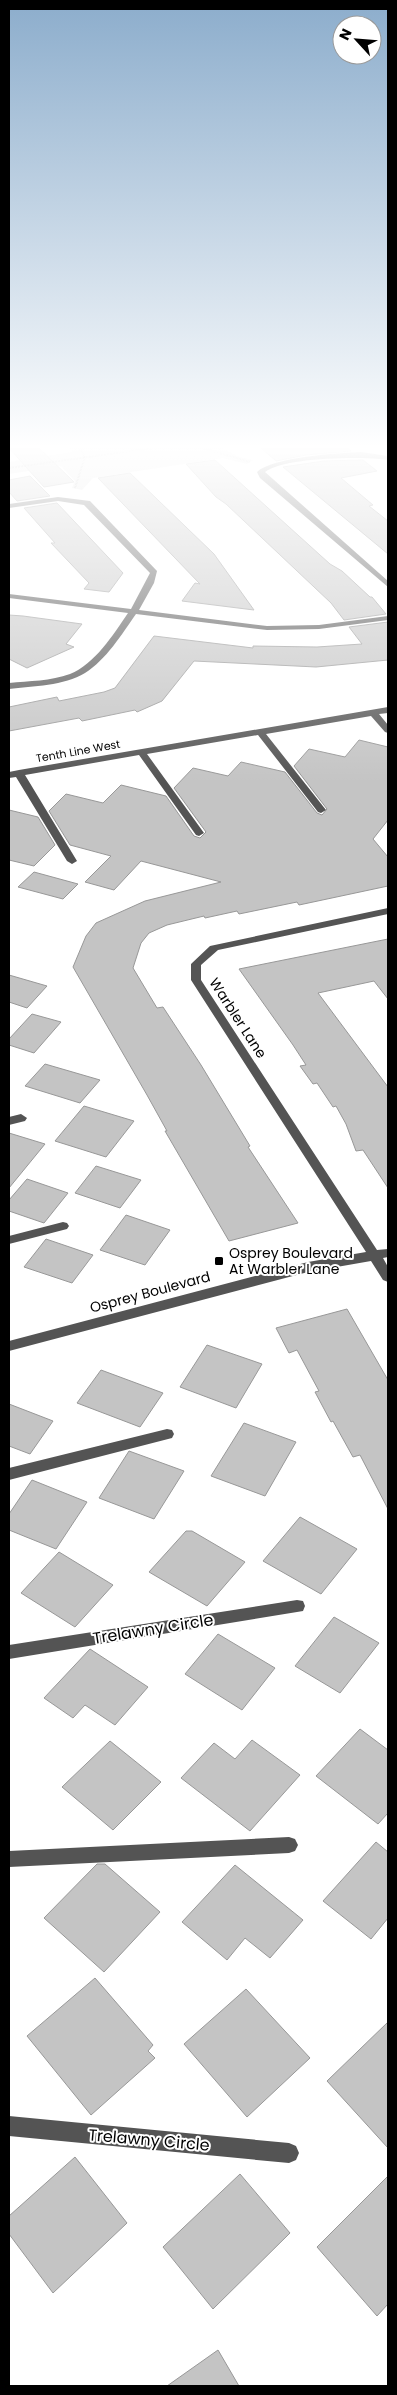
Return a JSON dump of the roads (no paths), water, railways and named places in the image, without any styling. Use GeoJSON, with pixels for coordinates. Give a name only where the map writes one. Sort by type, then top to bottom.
{"type":"FeatureCollection","features":[{"type":"Feature","properties":{"kind":"street"},"geometry":{"type":"LineString","coordinates":[[9,686],[63,678],[82,672],[95,661],[134,612],[153,580],[154,574],[140,560]]}},
{"type":"Feature","properties":{"kind":"street"},"geometry":{"type":"LineString","coordinates":[[359,560],[388,585]]}},
{"type":"Feature","properties":{"kind":"street"},"geometry":{"type":"LineString","coordinates":[[9,596],[267,628],[320,627],[388,618]]}},
{"type":"Feature","properties":{"kind":"street","name":"Tenth Line West"},"geometry":{"type":"LineString","coordinates":[[9,775],[388,710]]}},
{"type":"Feature","properties":{"kind":"street"},"geometry":{"type":"LineString","coordinates":[[373,712],[388,730]]}},
{"type":"Feature","properties":{"kind":"street"},"geometry":{"type":"LineString","coordinates":[[260,732],[321,810]]}},
{"type":"Feature","properties":{"kind":"street","name":"Tenth Line West"},"geometry":{"type":"LineString","coordinates":[[141,752],[199,833]]}},
{"type":"Feature","properties":{"kind":"street","name":"Tenth Line West"},"geometry":{"type":"LineString","coordinates":[[19,773],[72,861]]}},
{"type":"Feature","properties":{"kind":"street","name":"Warbler Lane"},"geometry":{"type":"LineString","coordinates":[[388,911],[214,948],[196,964],[196,980],[388,1277]]}},
{"type":"Feature","properties":{"kind":"street"},"geometry":{"type":"LineString","coordinates":[[9,1240],[63,1226]]}},
{"type":"Feature","properties":{"kind":"street","name":"Osprey Boulevard"},"geometry":{"type":"LineString","coordinates":[[9,1346],[255,1281],[388,1252]]}},
{"type":"Feature","properties":{"kind":"street"},"geometry":{"type":"LineString","coordinates":[[9,1474],[167,1434]]}},
{"type":"Feature","properties":{"kind":"street","name":"Trelawny Circle"},"geometry":{"type":"LineString","coordinates":[[9,1652],[297,1606]]}},
{"type":"Feature","properties":{"kind":"street"},"geometry":{"type":"LineString","coordinates":[[9,1859],[289,1845]]}},
{"type":"Feature","properties":{"kind":"street","name":"Trelawny Circle"},"geometry":{"type":"LineString","coordinates":[[9,2126],[289,2153]]}},
{"type":"Feature","properties":{"kind":"place","name":"Osprey Boulevard At Warbler Lane"},"geometry":{"type":"Point","coordinates":[219,1261]}}]}
